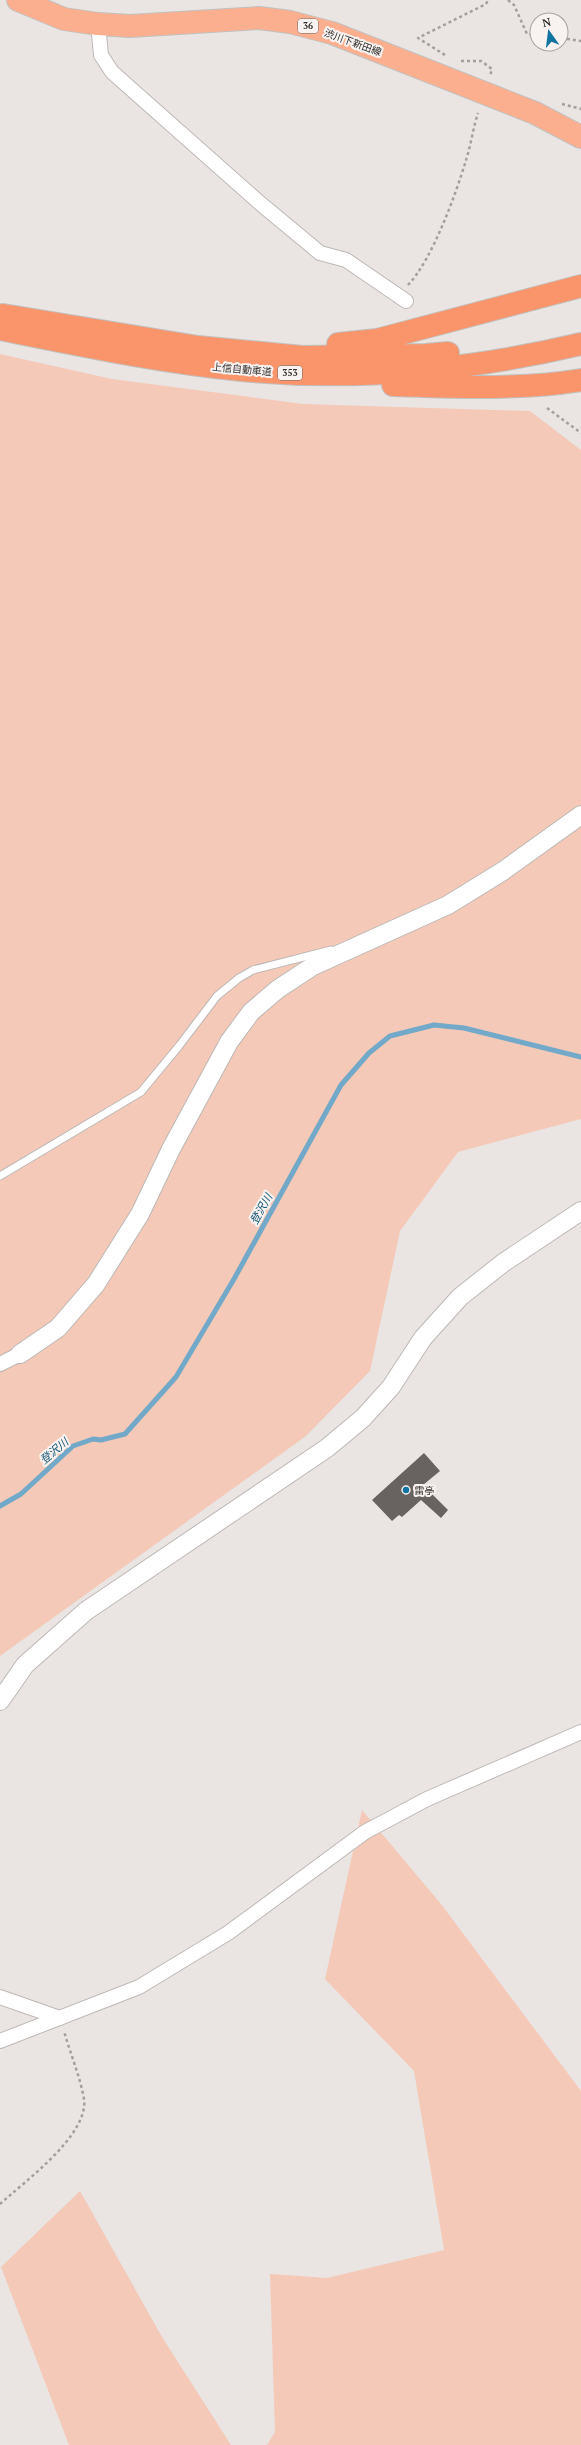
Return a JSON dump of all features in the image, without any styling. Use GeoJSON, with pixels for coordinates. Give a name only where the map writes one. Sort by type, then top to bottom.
{"type":"FeatureCollection","features":[{"type":"Feature","properties":{"kind":"highway"},"geometry":{"type":"LineString","coordinates":[[223,349],[310,347],[377,340],[581,286]]}},
{"type":"Feature","properties":{"kind":"highway","name":"上信自動車道"},"geometry":{"type":"LineString","coordinates":[[0,314],[223,349],[303,357],[426,355],[486,348],[581,329]]}},
{"type":"Feature","properties":{"kind":"highway","name":"上信自動車道"},"geometry":{"type":"LineString","coordinates":[[0,329],[157,359],[242,370],[292,373],[419,371],[507,359],[581,344]]}},
{"type":"Feature","properties":{"kind":"highway"},"geometry":{"type":"LineString","coordinates":[[242,370],[296,380],[468,388],[532,386],[581,380]]}},
{"type":"Feature","properties":{"kind":"main road","name":"渋川下新田線"},"geometry":{"type":"LineString","coordinates":[[18,0],[64,19],[98,24],[130,26],[259,18],[290,22],[332,33],[535,113],[581,137]]}},
{"type":"Feature","properties":{"kind":"street"},"geometry":{"type":"LineString","coordinates":[[98,24],[101,55],[106,65],[112,72],[261,204],[320,253],[346,260],[402,298]]}},
{"type":"Feature","properties":{"kind":"street"},"geometry":{"type":"LineString","coordinates":[[0,1364],[20,1354],[58,1328],[96,1284],[140,1214],[171,1149],[229,1042],[251,1012],[278,989],[314,966],[448,905],[503,871],[581,815]]}},
{"type":"Feature","properties":{"kind":"street"},"geometry":{"type":"LineString","coordinates":[[0,1701],[25,1664],[86,1611],[327,1448],[363,1418],[391,1387],[423,1338],[460,1297],[503,1263],[581,1211]]}},
{"type":"Feature","properties":{"kind":"street"},"geometry":{"type":"LineString","coordinates":[[0,2041],[139,1987],[222,1937],[365,1832],[427,1799],[581,1732]]}},
{"type":"Feature","properties":{"kind":"street"},"geometry":{"type":"LineString","coordinates":[[0,1997],[60,2018]]}},
{"type":"Feature","properties":{"kind":"lane"},"geometry":{"type":"LineString","coordinates":[[0,1176],[141,1092],[217,996],[239,978],[253,970],[281,962],[362,944]]}},
{"type":"Feature","properties":{"kind":"path"},"geometry":{"type":"LineString","coordinates":[[449,58],[418,38],[486,4],[488,0]]}},
{"type":"Feature","properties":{"kind":"path"},"geometry":{"type":"LineString","coordinates":[[508,0],[514,5],[527,34],[529,34]]}},
{"type":"Feature","properties":{"kind":"path"},"geometry":{"type":"LineString","coordinates":[[569,39],[581,41]]}},
{"type":"Feature","properties":{"kind":"path"},"geometry":{"type":"LineString","coordinates":[[455,62],[481,61],[492,70]]}},
{"type":"Feature","properties":{"kind":"path"},"geometry":{"type":"LineString","coordinates":[[402,298],[429,255],[466,160],[478,112]]}},
{"type":"Feature","properties":{"kind":"path"},"geometry":{"type":"LineString","coordinates":[[547,408],[581,432]]}},
{"type":"Feature","properties":{"kind":"path"},"geometry":{"type":"LineString","coordinates":[[0,2204],[65,2146],[80,2122],[84,2100],[60,2018]]}},
{"type":"Feature","properties":{"kind":"shaded area"},"geometry":{"type":"Polygon","coordinates":[[[0,354],[112,379],[303,404],[530,411],[581,450],[581,1119],[458,1152],[400,1231],[370,1371],[306,1436],[0,1656],[0,354]]]}},
{"type":"Feature","properties":{"kind":"shaded area"},"geometry":{"type":"Polygon","coordinates":[[[362,1810],[441,1904],[581,2091],[581,2445],[267,2445],[275,2432],[270,2274],[327,2278],[444,2250],[414,2071],[325,1979],[362,1810]]]}},
{"type":"Feature","properties":{"kind":"shaded area"},"geometry":{"type":"Polygon","coordinates":[[[80,2191],[162,2337],[231,2445],[69,2445],[1,2267],[80,2191]]]}},
{"type":"Feature","properties":{"kind":"building","name":"雷亭"},"geometry":{"type":"Polygon","coordinates":[[[424,1453],[440,1471],[423,1485],[448,1510],[441,1518],[421,1500],[402,1517],[399,1515],[392,1521],[372,1500],[424,1453]]]}},
{"type":"Feature","properties":{"kind":"waterway","name":"登沢川"},"geometry":{"type":"LineString","coordinates":[[0,1506],[21,1494],[73,1446],[93,1439],[101,1440],[125,1434],[176,1377],[234,1279],[341,1085],[369,1053],[390,1036],[434,1025],[464,1028],[581,1057]]}},
{"type":"Feature","properties":{"kind":"place","name":"雷亭"},"geometry":{"type":"Point","coordinates":[406,1490]}}]}
